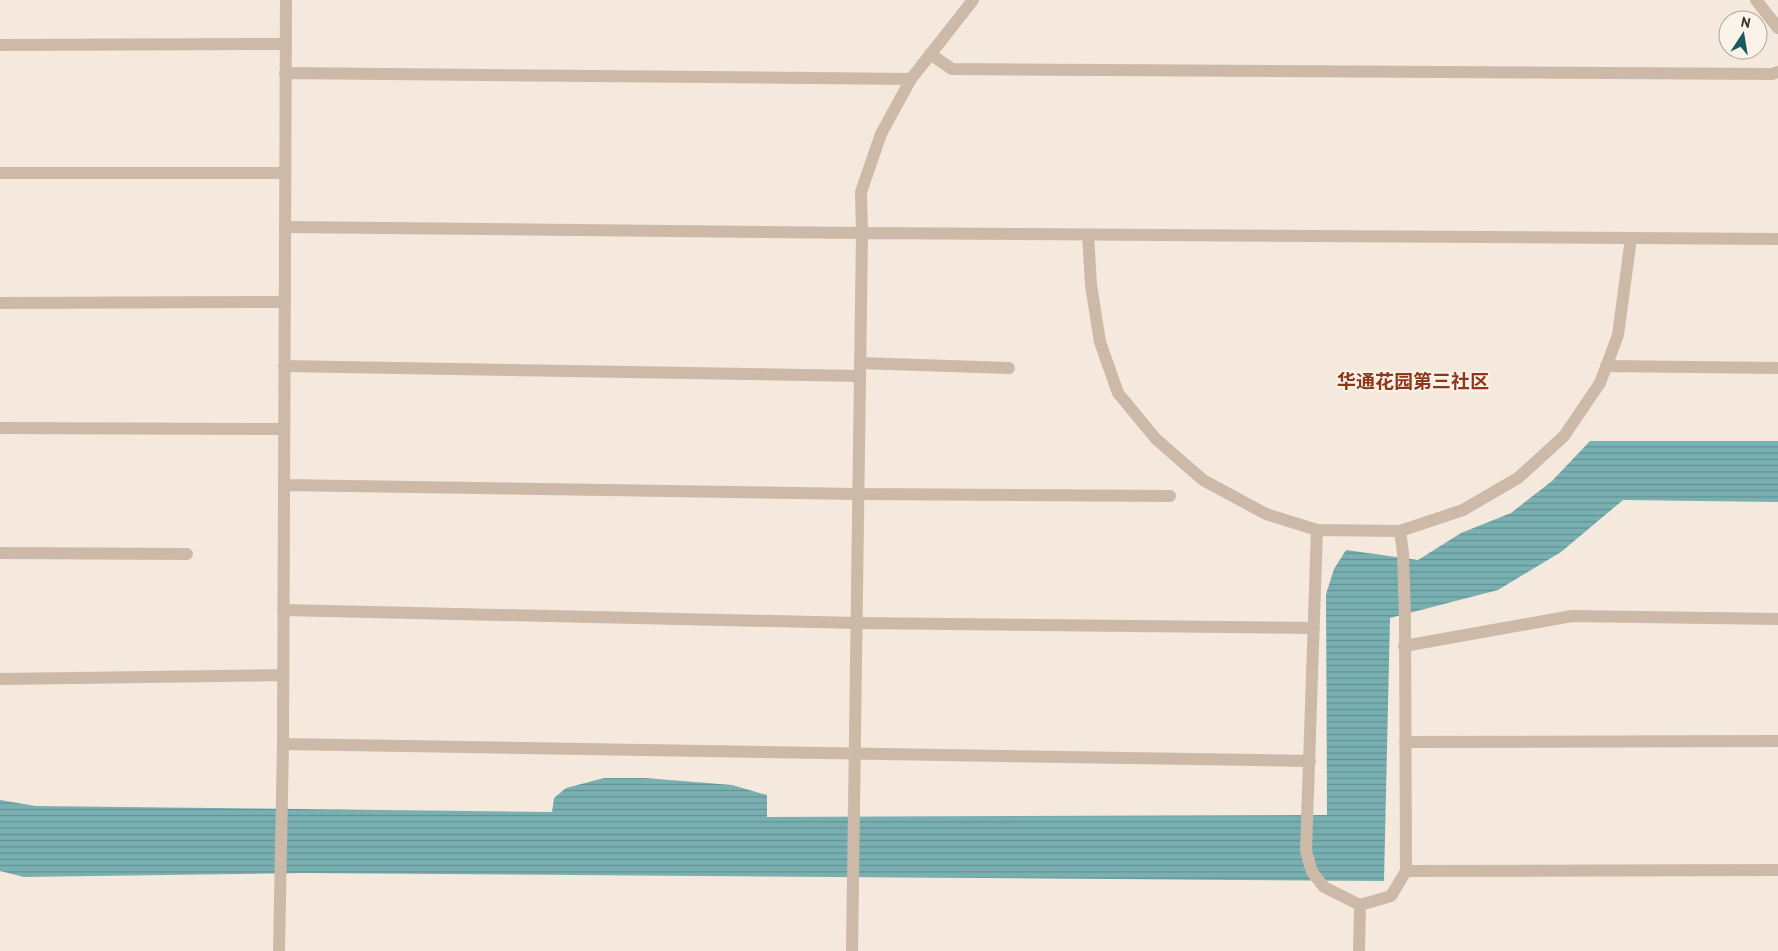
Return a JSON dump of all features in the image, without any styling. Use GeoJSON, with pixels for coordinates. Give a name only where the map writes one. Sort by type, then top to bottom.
{"type":"FeatureCollection","features":[{"type":"Feature","properties":{"kind":"street"},"geometry":{"type":"LineString","coordinates":[[279,951],[284,610],[286,0]]}},
{"type":"Feature","properties":{"kind":"street"},"geometry":{"type":"LineString","coordinates":[[852,951],[859,494],[861,192],[881,134],[911,79],[974,0]]}},
{"type":"Feature","properties":{"kind":"street"},"geometry":{"type":"LineString","coordinates":[[1756,0],[1778,28]]}},
{"type":"Feature","properties":{"kind":"street"},"geometry":{"type":"LineString","coordinates":[[0,45],[286,44]]}},
{"type":"Feature","properties":{"kind":"street"},"geometry":{"type":"LineString","coordinates":[[930,54],[952,69],[1772,74],[1778,72]]}},
{"type":"Feature","properties":{"kind":"street"},"geometry":{"type":"LineString","coordinates":[[286,73],[911,79]]}},
{"type":"Feature","properties":{"kind":"street"},"geometry":{"type":"LineString","coordinates":[[0,173],[285,173]]}},
{"type":"Feature","properties":{"kind":"street"},"geometry":{"type":"LineString","coordinates":[[285,227],[1088,235],[1778,239]]}},
{"type":"Feature","properties":{"kind":"street"},"geometry":{"type":"LineString","coordinates":[[1088,235],[1091,286],[1100,342],[1118,393],[1156,439],[1203,480],[1266,514],[1317,530],[1400,531],[1463,510],[1518,478],[1564,436],[1600,383],[1618,335],[1631,238]]}},
{"type":"Feature","properties":{"kind":"street"},"geometry":{"type":"LineString","coordinates":[[0,303],[285,302]]}},
{"type":"Feature","properties":{"kind":"street"},"geometry":{"type":"LineString","coordinates":[[284,366],[860,370],[1009,368]]}},
{"type":"Feature","properties":{"kind":"street"},"geometry":{"type":"LineString","coordinates":[[1606,366],[1778,368]]}},
{"type":"Feature","properties":{"kind":"street"},"geometry":{"type":"LineString","coordinates":[[0,428],[284,429]]}},
{"type":"Feature","properties":{"kind":"street"},"geometry":{"type":"LineString","coordinates":[[284,486],[859,494],[1170,496]]}},
{"type":"Feature","properties":{"kind":"street"},"geometry":{"type":"LineString","coordinates":[[1317,530],[1306,851],[1312,872],[1324,887],[1360,905],[1391,896],[1406,871],[1405,620],[1403,553],[1400,531]]}},
{"type":"Feature","properties":{"kind":"street"},"geometry":{"type":"LineString","coordinates":[[0,553],[187,554]]}},
{"type":"Feature","properties":{"kind":"street"},"geometry":{"type":"LineString","coordinates":[[284,610],[857,623],[1314,628]]}},
{"type":"Feature","properties":{"kind":"street"},"geometry":{"type":"LineString","coordinates":[[1404,646],[1572,616],[1778,620]]}},
{"type":"Feature","properties":{"kind":"street"},"geometry":{"type":"LineString","coordinates":[[0,679],[283,675]]}},
{"type":"Feature","properties":{"kind":"street"},"geometry":{"type":"LineString","coordinates":[[1405,742],[1778,741]]}},
{"type":"Feature","properties":{"kind":"street"},"geometry":{"type":"LineString","coordinates":[[283,744],[1310,761]]}},
{"type":"Feature","properties":{"kind":"street"},"geometry":{"type":"LineString","coordinates":[[1406,871],[1778,870]]}},
{"type":"Feature","properties":{"kind":"street"},"geometry":{"type":"LineString","coordinates":[[1359,951],[1360,905]]}},
{"type":"Feature","properties":{"kind":"water"},"geometry":{"type":"Polygon","coordinates":[[[1590,441],[1778,441],[1778,502],[1623,500],[1561,552],[1498,590],[1390,618],[1384,881],[303,873],[24,877],[0,871],[0,800],[36,806],[552,812],[554,798],[566,788],[604,778],[645,778],[732,785],[767,795],[767,817],[1327,815],[1326,594],[1334,569],[1346,550],[1418,560],[1461,533],[1511,513],[1552,481],[1590,441]]]}},
{"type":"Feature","properties":{"kind":"district","name":"华通花园第三社区"},"geometry":{"type":"Point","coordinates":[1413,381]}}]}
